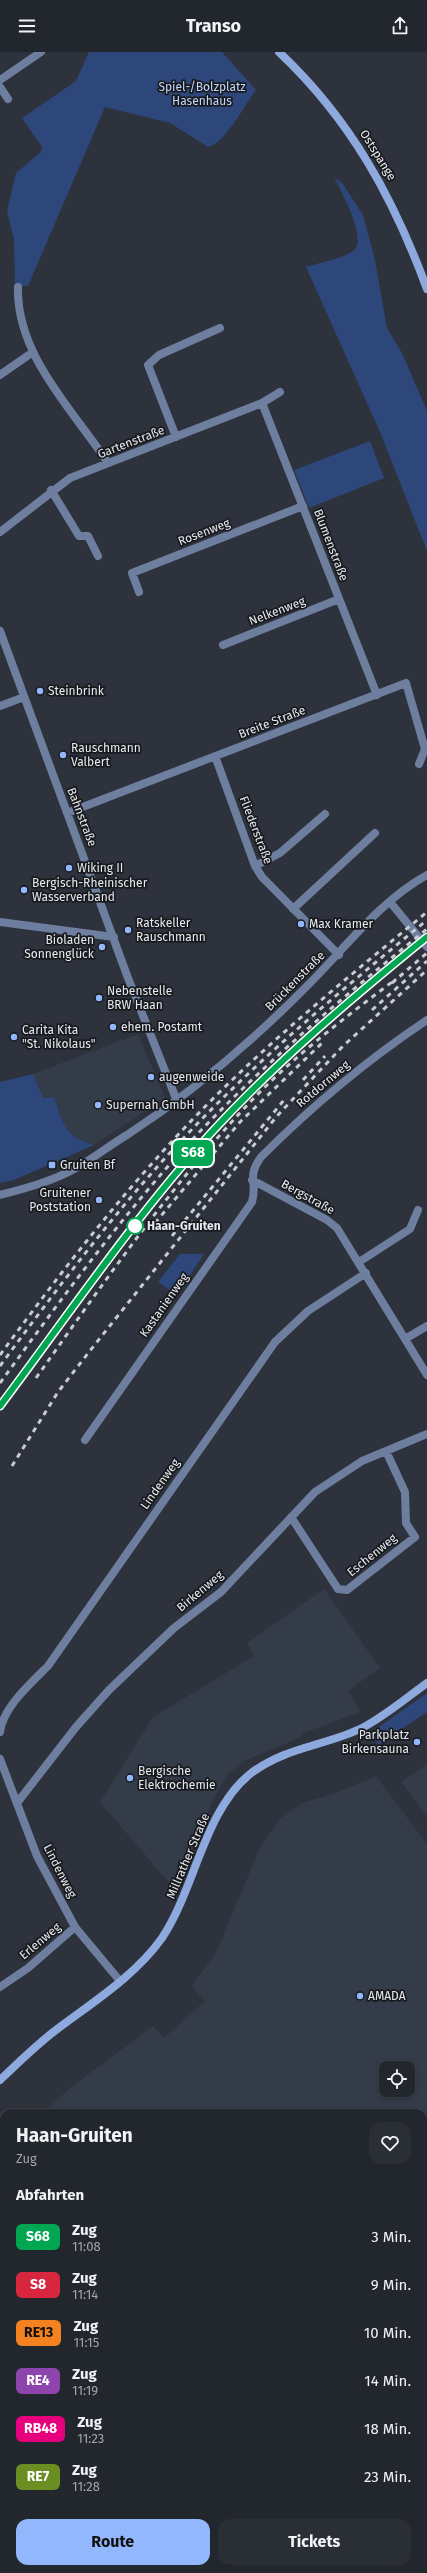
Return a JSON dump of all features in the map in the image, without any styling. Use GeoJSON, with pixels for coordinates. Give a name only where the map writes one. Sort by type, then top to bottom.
{"type":"FeatureCollection","features":[{"type":"Feature","properties":{"kind":"main road","name":"Ostspange"},"geometry":{"type":"LineString","coordinates":[[279,52],[316,90],[366,157],[403,225],[427,289]]}},
{"type":"Feature","properties":{"kind":"main road","name":"Millrather Straße"},"geometry":{"type":"LineString","coordinates":[[0,2080],[44,2039],[120,1981],[152,1951],[175,1917],[216,1819],[239,1784],[251,1774],[284,1754],[361,1728],[427,1683]]}},
{"type":"Feature","properties":{"kind":"street"},"geometry":{"type":"LineString","coordinates":[[0,80],[41,52]]}},
{"type":"Feature","properties":{"kind":"street"},"geometry":{"type":"LineString","coordinates":[[0,87],[8,99]]}},
{"type":"Feature","properties":{"kind":"street"},"geometry":{"type":"LineString","coordinates":[[18,287],[19,313],[42,369],[108,463]]}},
{"type":"Feature","properties":{"kind":"street"},"geometry":{"type":"LineString","coordinates":[[176,437],[148,365],[160,356],[220,328]]}},
{"type":"Feature","properties":{"kind":"street"},"geometry":{"type":"LineString","coordinates":[[0,375],[34,352]]}},
{"type":"Feature","properties":{"kind":"street","name":"Gartenstraße"},"geometry":{"type":"LineString","coordinates":[[0,532],[51,490],[70,478],[262,403],[280,392]]}},
{"type":"Feature","properties":{"kind":"street","name":"Blumenstraße"},"geometry":{"type":"LineString","coordinates":[[262,403],[377,695]]}},
{"type":"Feature","properties":{"kind":"street"},"geometry":{"type":"LineString","coordinates":[[51,490],[79,536],[88,536],[98,556]]}},
{"type":"Feature","properties":{"kind":"street","name":"Rosenweg"},"geometry":{"type":"LineString","coordinates":[[139,592],[132,573],[303,506]]}},
{"type":"Feature","properties":{"kind":"street","name":"Nelkenweg"},"geometry":{"type":"LineString","coordinates":[[223,645],[339,599]]}},
{"type":"Feature","properties":{"kind":"street","name":"Bahnstraße"},"geometry":{"type":"LineString","coordinates":[[0,631],[67,813],[177,1101]]}},
{"type":"Feature","properties":{"kind":"street","name":"Breite Straße"},"geometry":{"type":"LineString","coordinates":[[67,813],[406,684],[425,749],[419,764]]}},
{"type":"Feature","properties":{"kind":"street"},"geometry":{"type":"LineString","coordinates":[[0,706],[24,697]]}},
{"type":"Feature","properties":{"kind":"street","name":"Fliederstraße"},"geometry":{"type":"LineString","coordinates":[[215,756],[255,866],[293,909],[338,955]]}},
{"type":"Feature","properties":{"kind":"street"},"geometry":{"type":"LineString","coordinates":[[255,866],[280,853],[325,814]]}},
{"type":"Feature","properties":{"kind":"street"},"geometry":{"type":"LineString","coordinates":[[293,909],[375,833]]}},
{"type":"Feature","properties":{"kind":"street","name":"Brückenstraße"},"geometry":{"type":"LineString","coordinates":[[0,1195],[34,1187],[76,1168],[177,1101],[243,1048],[338,955],[364,925],[390,902],[427,875]]}},
{"type":"Feature","properties":{"kind":"street"},"geometry":{"type":"LineString","coordinates":[[390,902],[427,947]]}},
{"type":"Feature","properties":{"kind":"street"},"geometry":{"type":"LineString","coordinates":[[0,922],[114,937]]}},
{"type":"Feature","properties":{"kind":"street","name":"Rotdornweg"},"geometry":{"type":"LineString","coordinates":[[252,1180],[252,1169],[261,1157],[319,1103],[360,1069],[427,1020]]}},
{"type":"Feature","properties":{"kind":"street","name":"Bergstraße"},"geometry":{"type":"LineString","coordinates":[[252,1180],[327,1220],[345,1238],[427,1375]]}},
{"type":"Feature","properties":{"kind":"street","name":"Kastanienweg"},"geometry":{"type":"LineString","coordinates":[[85,1440],[252,1202],[254,1193],[252,1180]]}},
{"type":"Feature","properties":{"kind":"street"},"geometry":{"type":"LineString","coordinates":[[359,1262],[410,1229],[418,1210]]}},
{"type":"Feature","properties":{"kind":"street","name":"Lindenweg"},"geometry":{"type":"LineString","coordinates":[[0,1732],[8,1712],[25,1690],[48,1666],[275,1342],[308,1311],[366,1273]]}},
{"type":"Feature","properties":{"kind":"street"},"geometry":{"type":"LineString","coordinates":[[405,1340],[427,1326]]}},
{"type":"Feature","properties":{"kind":"street","name":"Birkenweg"},"geometry":{"type":"LineString","coordinates":[[17,1804],[76,1727],[109,1690],[174,1628],[221,1592],[315,1492],[341,1473],[386,1451],[427,1434]]}},
{"type":"Feature","properties":{"kind":"street","name":"Eschenweg"},"geometry":{"type":"LineString","coordinates":[[291,1517],[338,1589],[347,1590],[415,1536],[406,1523],[405,1492],[386,1451]]}},
{"type":"Feature","properties":{"kind":"street","name":"Lindenweg"},"geometry":{"type":"LineString","coordinates":[[0,1759],[37,1856],[75,1927],[120,1981]]}},
{"type":"Feature","properties":{"kind":"street","name":"Erlenweg"},"geometry":{"type":"LineString","coordinates":[[0,1987],[28,1968],[75,1927]]}},
{"type":"Feature","properties":{"kind":"shaded area"},"geometry":{"type":"Polygon","coordinates":[[[138,1034],[165,1098],[94,1145],[76,1140],[64,1125],[54,1097],[43,1098],[33,1074],[138,1034]]]}},
{"type":"Feature","properties":{"kind":"shaded area"},"geometry":{"type":"Polygon","coordinates":[[[324,1589],[380,1668],[348,1691],[361,1712],[303,1733],[299,1738],[246,1760],[227,1775],[213,1800],[175,1890],[100,1802],[153,1717],[254,1656],[247,1643],[324,1589]]]}},
{"type":"Feature","properties":{"kind":"shaded area"},"geometry":{"type":"Polygon","coordinates":[[[427,1764],[427,1817],[401,1782],[427,1764]]]}},
{"type":"Feature","properties":{"kind":"shaded area"},"geometry":{"type":"Polygon","coordinates":[[[376,1776],[427,1844],[427,2109],[47,2109],[70,2088],[153,2026],[164,2038],[205,2001],[192,1986],[216,1953],[260,1847],[280,1819],[302,1803],[336,1793],[376,1776]]]}},
{"type":"Feature","properties":{"kind":"green space","name":"Spiel-/Bolzplatz Hasenhaus"},"geometry":{"type":"Polygon","coordinates":[[[89,52],[222,52],[256,90],[228,132],[214,145],[208,147],[170,123],[105,107],[28,286],[15,286],[14,240],[7,211],[16,173],[41,152],[42,147],[22,118],[76,81],[89,52]]]}},
{"type":"Feature","properties":{"kind":"green space"},"geometry":{"type":"Polygon","coordinates":[[[334,177],[343,184],[363,215],[375,260],[387,328],[402,353],[427,411],[427,551],[380,432],[306,267],[346,255],[355,249],[358,243],[355,224],[351,213],[334,177]]]}},
{"type":"Feature","properties":{"kind":"green space"},"geometry":{"type":"Polygon","coordinates":[[[370,441],[384,478],[309,508],[294,470],[370,441]]]}},
{"type":"Feature","properties":{"kind":"green space"},"geometry":{"type":"Polygon","coordinates":[[[33,1074],[43,1098],[54,1097],[66,1128],[76,1138],[94,1145],[14,1180],[0,1183],[0,1082],[33,1074]]]}},
{"type":"Feature","properties":{"kind":"green space"},"geometry":{"type":"Polygon","coordinates":[[[180,1254],[204,1254],[177,1295],[158,1282],[180,1254]]]}},
{"type":"Feature","properties":{"kind":"green space"},"geometry":{"type":"Polygon","coordinates":[[[427,1693],[427,1712],[378,1745],[372,1732],[427,1693]]]}},
{"type":"Feature","properties":{"kind":"railway"},"geometry":{"type":"LineString","coordinates":[[0,1355],[92,1234],[141,1176],[192,1120],[277,1038],[427,912]]}},
{"type":"Feature","properties":{"kind":"railway"},"geometry":{"type":"LineString","coordinates":[[0,1366],[95,1241],[145,1181],[198,1123],[281,1043],[427,920]]}},
{"type":"Feature","properties":{"kind":"railway"},"geometry":{"type":"LineString","coordinates":[[0,1383],[115,1230],[189,1143],[245,1086],[304,1032],[427,929]]}},
{"type":"Feature","properties":{"kind":"railway"},"geometry":{"type":"LineString","coordinates":[[0,1406],[129,1232],[183,1165],[212,1133],[289,1055],[371,983],[427,937]]}},
{"type":"Feature","properties":{"kind":"railway"},"geometry":{"type":"LineString","coordinates":[[392,983],[427,953]]}},
{"type":"Feature","properties":{"kind":"railway"},"geometry":{"type":"LineString","coordinates":[[372,1010],[427,961]]}},
{"type":"Feature","properties":{"kind":"railway"},"geometry":{"type":"LineString","coordinates":[[12,1466],[58,1392],[277,1116],[343,1046],[427,970]]}},
{"type":"Feature","properties":{"kind":"railway"},"geometry":{"type":"LineString","coordinates":[[36,1378],[140,1233],[195,1164],[225,1130],[255,1097],[288,1065],[341,1021],[396,979]]}},
{"type":"Feature","properties":{"kind":"railway"},"geometry":{"type":"LineString","coordinates":[[155,1223],[240,1122],[322,1043]]}},
{"type":"Feature","properties":{"kind":"railway"},"geometry":{"type":"LineString","coordinates":[[303,1080],[325,1056]]}},
{"type":"Feature","properties":{"kind":"railway"},"geometry":{"type":"LineString","coordinates":[[172,1236],[284,1100]]}},
{"type":"Feature","properties":{"kind":"train","name":"S68"},"geometry":{"type":"LineString","coordinates":[[0,1406],[142,1216],[213,1131],[269,1073],[358,994],[427,937]]}},
{"type":"Feature","properties":{"kind":"place","name":"Steinbrink"},"geometry":{"type":"Point","coordinates":[40,691]}},
{"type":"Feature","properties":{"kind":"place","name":"Rauschmann Valbert"},"geometry":{"type":"Point","coordinates":[63,755]}},
{"type":"Feature","properties":{"kind":"place","name":"Wiking II"},"geometry":{"type":"Point","coordinates":[69,868]}},
{"type":"Feature","properties":{"kind":"place","name":"Bergisch-Rheinischer Wasserverband"},"geometry":{"type":"Point","coordinates":[24,890]}},
{"type":"Feature","properties":{"kind":"place","name":"Max Kramer"},"geometry":{"type":"Point","coordinates":[301,924]}},
{"type":"Feature","properties":{"kind":"place","name":"Ratskeller Rauschmann"},"geometry":{"type":"Point","coordinates":[128,930]}},
{"type":"Feature","properties":{"kind":"place","name":"Bioladen Sonnenglück"},"geometry":{"type":"Point","coordinates":[102,947]}},
{"type":"Feature","properties":{"kind":"place","name":"Nebenstelle BRW Haan"},"geometry":{"type":"Point","coordinates":[99,998]}},
{"type":"Feature","properties":{"kind":"place","name":"ehem. Postamt"},"geometry":{"type":"Point","coordinates":[113,1027]}},
{"type":"Feature","properties":{"kind":"place","name":"Carita Kita \"St. Nikolaus\""},"geometry":{"type":"Point","coordinates":[14,1037]}},
{"type":"Feature","properties":{"kind":"place","name":"augenweide"},"geometry":{"type":"Point","coordinates":[151,1077]}},
{"type":"Feature","properties":{"kind":"place","name":"Supernah GmbH"},"geometry":{"type":"Point","coordinates":[98,1105]}},
{"type":"Feature","properties":{"kind":"place","name":"Gruiten Bf"},"geometry":{"type":"Point","coordinates":[52,1165]}},
{"type":"Feature","properties":{"kind":"place","name":"Gruitener Poststation"},"geometry":{"type":"Point","coordinates":[99,1200]}},
{"type":"Feature","properties":{"kind":"place","name":"Haan-Gruiten"},"geometry":{"type":"Point","coordinates":[135,1226]}},
{"type":"Feature","properties":{"kind":"place","name":"Parkplatz Birkensauna"},"geometry":{"type":"Point","coordinates":[417,1742]}},
{"type":"Feature","properties":{"kind":"place","name":"Bergische Elektrochemie"},"geometry":{"type":"Point","coordinates":[130,1778]}},
{"type":"Feature","properties":{"kind":"place","name":"AMADA"},"geometry":{"type":"Point","coordinates":[360,1996]}}]}
